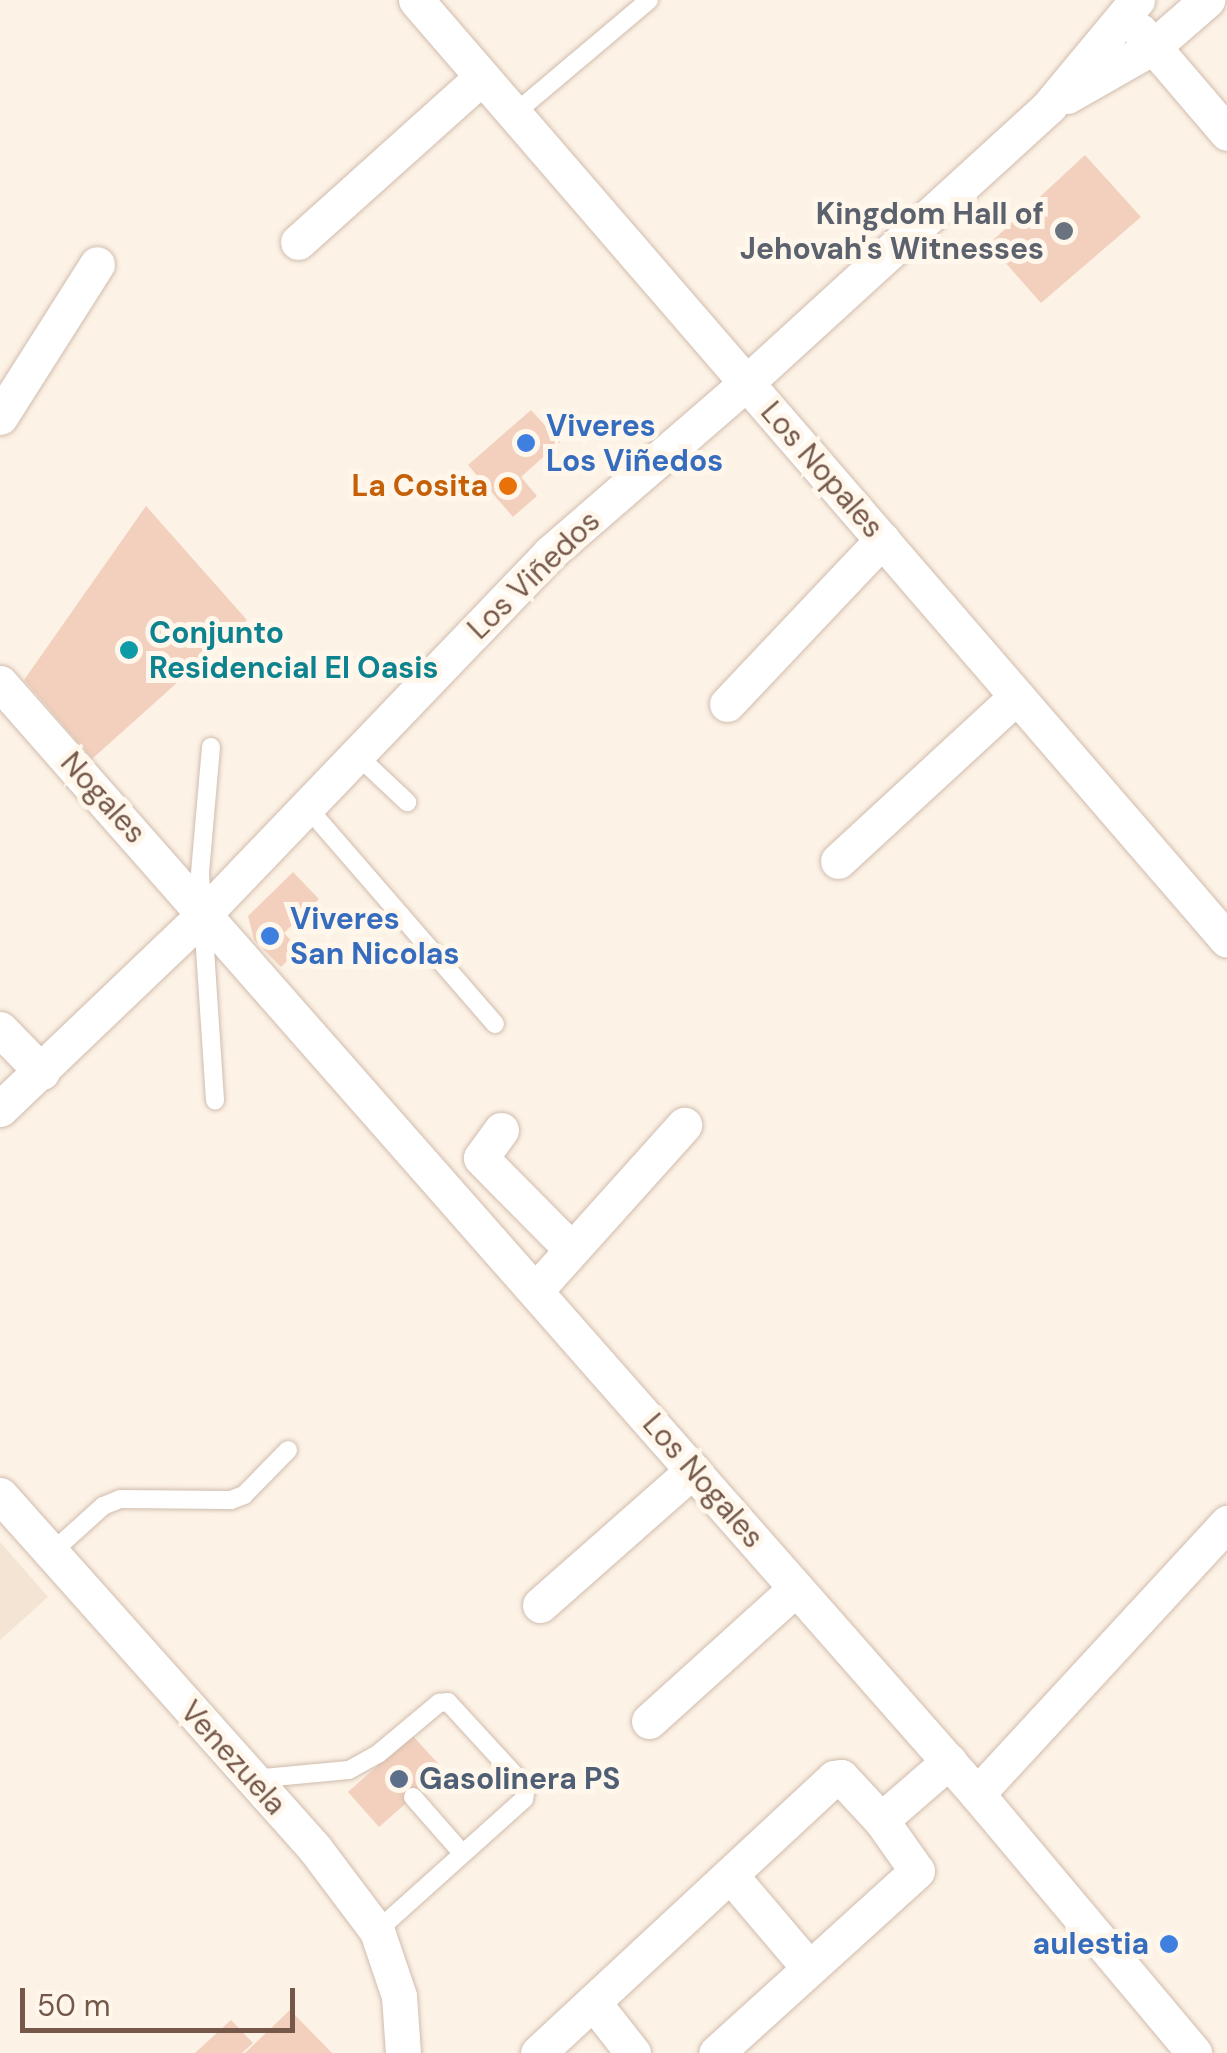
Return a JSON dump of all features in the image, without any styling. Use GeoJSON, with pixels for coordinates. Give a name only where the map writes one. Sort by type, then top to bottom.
{"type":"FeatureCollection","features":[{"type":"Feature","properties":{"kind":"street","name":"Los Nopales"},"geometry":{"type":"LineString","coordinates":[[416,0],[1227,940]]}},
{"type":"Feature","properties":{"kind":"street","name":"Los Viñedos"},"geometry":{"type":"LineString","coordinates":[[1049,106],[1152,46],[1207,0]]}},
{"type":"Feature","properties":{"kind":"street"},"geometry":{"type":"LineString","coordinates":[[1126,4],[1152,46],[1227,133]]}},
{"type":"Feature","properties":{"kind":"street","name":"Los Viñedos"},"geometry":{"type":"LineString","coordinates":[[0,1110],[206,914],[550,553],[746,382],[1049,106],[1126,4]]}},
{"type":"Feature","properties":{"kind":"street"},"geometry":{"type":"LineString","coordinates":[[298,242],[482,78]]}},
{"type":"Feature","properties":{"kind":"street"},"geometry":{"type":"LineString","coordinates":[[0,417],[97,264]]}},
{"type":"Feature","properties":{"kind":"street"},"geometry":{"type":"LineString","coordinates":[[727,704],[882,540]]}},
{"type":"Feature","properties":{"kind":"street","name":"Nogales"},"geometry":{"type":"LineString","coordinates":[[0,683],[206,914]]}},
{"type":"Feature","properties":{"kind":"street"},"geometry":{"type":"LineString","coordinates":[[838,861],[1017,696]]}},
{"type":"Feature","properties":{"kind":"street","name":"Los Nogales"},"geometry":{"type":"LineString","coordinates":[[206,914],[978,1794],[1194,2053]]}},
{"type":"Feature","properties":{"kind":"street"},"geometry":{"type":"LineString","coordinates":[[0,1029],[42,1072]]}},
{"type":"Feature","properties":{"kind":"street"},"geometry":{"type":"LineString","coordinates":[[536,1290],[684,1125]]}},
{"type":"Feature","properties":{"kind":"street"},"geometry":{"type":"LineString","coordinates":[[501,1130],[481,1158],[572,1250]]}},
{"type":"Feature","properties":{"kind":"street"},"geometry":{"type":"LineString","coordinates":[[540,1605],[693,1470]]}},
{"type":"Feature","properties":{"kind":"street","name":"Venezuela"},"geometry":{"type":"LineString","coordinates":[[0,1495],[316,1850],[377,1931],[399,1996],[403,2053]]}},
{"type":"Feature","properties":{"kind":"street"},"geometry":{"type":"LineString","coordinates":[[978,1794],[1227,1523]]}},
{"type":"Feature","properties":{"kind":"street"},"geometry":{"type":"LineString","coordinates":[[649,1720],[796,1588]]}},
{"type":"Feature","properties":{"kind":"street"},"geometry":{"type":"LineString","coordinates":[[881,1820],[949,1761]]}},
{"type":"Feature","properties":{"kind":"street"},"geometry":{"type":"LineString","coordinates":[[538,2053],[834,1778],[845,1780],[881,1820],[917,1871],[716,2053]]}},
{"type":"Feature","properties":{"kind":"street"},"geometry":{"type":"LineString","coordinates":[[731,1876],[809,1968]]}},
{"type":"Feature","properties":{"kind":"street"},"geometry":{"type":"LineString","coordinates":[[594,2002],[633,2053]]}},
{"type":"Feature","properties":{"kind":"lane"},"geometry":{"type":"LineString","coordinates":[[515,113],[649,0]]}},
{"type":"Feature","properties":{"kind":"lane"},"geometry":{"type":"LineString","coordinates":[[211,747],[200,874],[206,914],[215,1101]]}},
{"type":"Feature","properties":{"kind":"lane"},"geometry":{"type":"LineString","coordinates":[[357,755],[406,802]]}},
{"type":"Feature","properties":{"kind":"lane"},"geometry":{"type":"LineString","coordinates":[[308,806],[495,1024]]}},
{"type":"Feature","properties":{"kind":"lane"},"geometry":{"type":"LineString","coordinates":[[52,1553],[102,1506],[120,1499],[231,1500],[244,1496],[288,1450]]}},
{"type":"Feature","properties":{"kind":"lane"},"geometry":{"type":"LineString","coordinates":[[251,1780],[348,1770],[381,1757],[439,1703],[448,1702],[526,1787],[524,1799],[377,1931]]}},
{"type":"Feature","properties":{"kind":"lane"},"geometry":{"type":"LineString","coordinates":[[413,1797],[462,1854]]}},
{"type":"Feature","properties":{"kind":"shaded area"},"geometry":{"type":"Polygon","coordinates":[[[0,1542],[48,1597],[0,1640],[0,1542]]]}},
{"type":"Feature","properties":{"kind":"building","name":"Kingdom Hall of Jehovah's Witnesses"},"geometry":{"type":"Polygon","coordinates":[[[1085,155],[1141,217],[1041,303],[989,244],[1085,155]]]}},
{"type":"Feature","properties":{"kind":"building"},"geometry":{"type":"Polygon","coordinates":[[[531,410],[560,442],[521,477],[537,496],[513,517],[468,465],[531,410]]]}},
{"type":"Feature","properties":{"kind":"building","name":"Conjunto Residencial El Oasis"},"geometry":{"type":"Polygon","coordinates":[[[146,506],[247,620],[92,759],[24,680],[146,506]]]}},
{"type":"Feature","properties":{"kind":"building"},"geometry":{"type":"Polygon","coordinates":[[[293,872],[319,899],[284,933],[299,949],[281,967],[254,940],[248,916],[293,872]]]}},
{"type":"Feature","properties":{"kind":"building"},"geometry":{"type":"Polygon","coordinates":[[[412,1735],[444,1770],[379,1827],[348,1792],[412,1735]]]}},
{"type":"Feature","properties":{"kind":"building"},"geometry":{"type":"Polygon","coordinates":[[[290,2010],[332,2053],[245,2053],[290,2010]]]}},
{"type":"Feature","properties":{"kind":"building"},"geometry":{"type":"Polygon","coordinates":[[[231,2020],[253,2043],[242,2053],[195,2053],[231,2020]]]}},
{"type":"Feature","properties":{"kind":"place","name":"Kingdom Hall of Jehovah's Witnesses"},"geometry":{"type":"Point","coordinates":[1064,231]}},
{"type":"Feature","properties":{"kind":"place","name":"Viveres Los Viñedos"},"geometry":{"type":"Point","coordinates":[526,443]}},
{"type":"Feature","properties":{"kind":"place","name":"La Cosita"},"geometry":{"type":"Point","coordinates":[508,486]}},
{"type":"Feature","properties":{"kind":"place","name":"Conjunto Residencial El Oasis"},"geometry":{"type":"Point","coordinates":[129,650]}},
{"type":"Feature","properties":{"kind":"place","name":"Viveres San Nicolas"},"geometry":{"type":"Point","coordinates":[270,936]}},
{"type":"Feature","properties":{"kind":"place","name":"Gasolinera PS"},"geometry":{"type":"Point","coordinates":[399,1779]}},
{"type":"Feature","properties":{"kind":"place","name":"aulestia"},"geometry":{"type":"Point","coordinates":[1169,1944]}}]}
